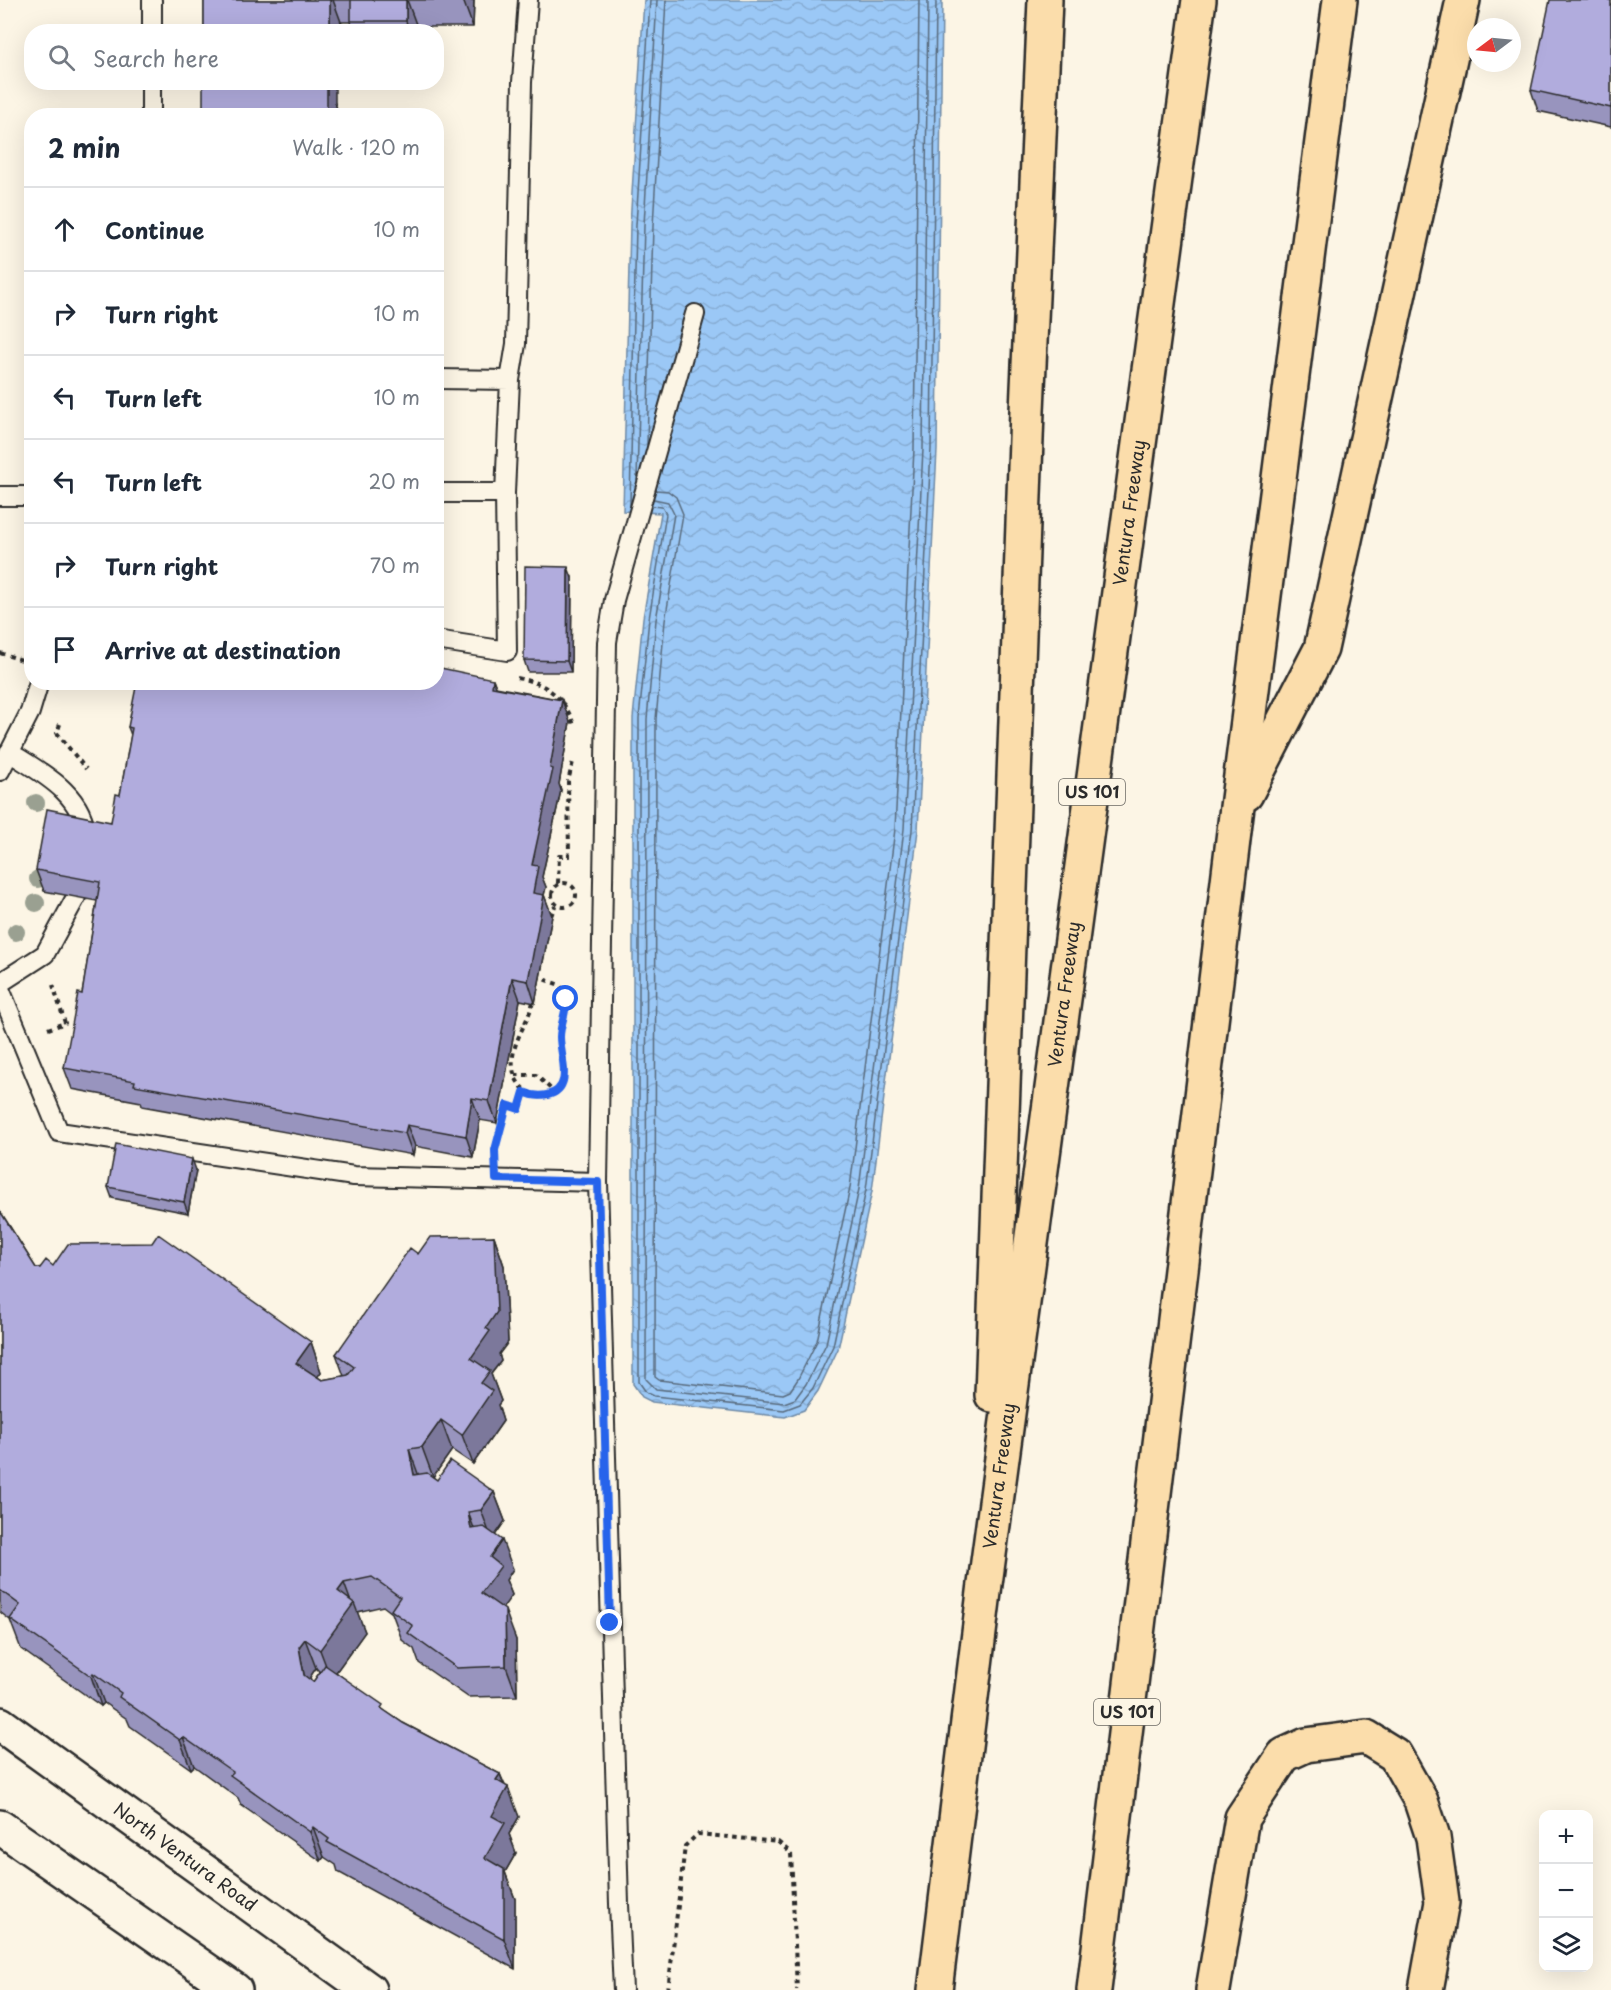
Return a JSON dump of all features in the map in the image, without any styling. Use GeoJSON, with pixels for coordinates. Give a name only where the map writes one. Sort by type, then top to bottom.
{"type":"FeatureCollection","features":[{"type":"Feature","properties":{"kind":"highway"},"geometry":{"type":"LineString","coordinates":[[985,1584],[1027,411],[1045,0]]}},
{"type":"Feature","properties":{"kind":"highway","name":"Ventura Freeway"},"geometry":{"type":"LineString","coordinates":[[935,1990],[985,1584],[1199,0]]}},
{"type":"Feature","properties":{"kind":"highway","name":"US 101"},"geometry":{"type":"LineString","coordinates":[[1094,1990],[1236,815],[1340,0]]}},
{"type":"Feature","properties":{"kind":"highway"},"geometry":{"type":"LineString","coordinates":[[1236,815],[1321,649],[1463,0]]}},
{"type":"Feature","properties":{"kind":"highway"},"geometry":{"type":"LineString","coordinates":[[1213,1990],[1242,1818],[1284,1755],[1306,1745],[1366,1737],[1395,1755],[1421,1801],[1433,1837],[1442,1902],[1426,1990]]}},
{"type":"Feature","properties":{"kind":"main road","name":"North Ventura Road"},"geometry":{"type":"LineString","coordinates":[[0,1724],[369,1990]]}},
{"type":"Feature","properties":{"kind":"main road"},"geometry":{"type":"LineString","coordinates":[[0,1827],[235,1990]]}},
{"type":"Feature","properties":{"kind":"lane"},"geometry":{"type":"LineString","coordinates":[[152,0],[152,24]]}},
{"type":"Feature","properties":{"kind":"lane"},"geometry":{"type":"LineString","coordinates":[[444,641],[507,651],[505,493],[510,380],[516,344],[522,82],[528,0]]}},
{"type":"Feature","properties":{"kind":"lane"},"geometry":{"type":"LineString","coordinates":[[150,108],[151,90]]}},
{"type":"Feature","properties":{"kind":"lane"},"geometry":{"type":"LineString","coordinates":[[623,1990],[614,1775],[598,1182],[607,642],[614,600],[695,314]]}},
{"type":"Feature","properties":{"kind":"lane"},"geometry":{"type":"LineString","coordinates":[[444,379],[510,380]]}},
{"type":"Feature","properties":{"kind":"lane"},"geometry":{"type":"LineString","coordinates":[[444,493],[505,493]]}},
{"type":"Feature","properties":{"kind":"lane"},"geometry":{"type":"LineString","coordinates":[[0,496],[24,496]]}},
{"type":"Feature","properties":{"kind":"lane"},"geometry":{"type":"LineString","coordinates":[[0,771],[30,712],[37,690]]}},
{"type":"Feature","properties":{"kind":"lane"},"geometry":{"type":"LineString","coordinates":[[9,752],[52,779],[68,793],[86,823],[86,837]]}},
{"type":"Feature","properties":{"kind":"lane"},"geometry":{"type":"LineString","coordinates":[[0,983],[45,954],[76,897]]}},
{"type":"Feature","properties":{"kind":"lane"},"geometry":{"type":"LineString","coordinates":[[0,989],[59,1132],[354,1176],[598,1182]]}},
{"type":"Feature","properties":{"kind":"path"},"geometry":{"type":"LineString","coordinates":[[0,653],[24,660]]}},
{"type":"Feature","properties":{"kind":"path"},"geometry":{"type":"LineString","coordinates":[[511,677],[538,682],[550,688],[562,700],[575,728]]}},
{"type":"Feature","properties":{"kind":"path"},"geometry":{"type":"LineString","coordinates":[[63,714],[57,734],[76,754],[90,776]]}},
{"type":"Feature","properties":{"kind":"path"},"geometry":{"type":"LineString","coordinates":[[551,916],[555,906],[553,894],[558,883],[559,856],[569,856],[568,780],[574,754]]}},
{"type":"Feature","properties":{"kind":"path"},"geometry":{"type":"LineString","coordinates":[[555,906],[567,908],[576,900],[576,894],[570,884],[564,881],[558,883]]}},
{"type":"Feature","properties":{"kind":"path"},"geometry":{"type":"LineString","coordinates":[[533,1002],[514,1046],[514,1075],[524,1092],[538,1097],[559,1088],[565,1073],[560,1034],[567,1010],[566,999],[560,985],[540,978]]}},
{"type":"Feature","properties":{"kind":"path"},"geometry":{"type":"LineString","coordinates":[[514,1075],[536,1075],[554,1092]]}},
{"type":"Feature","properties":{"kind":"path"},"geometry":{"type":"LineString","coordinates":[[496,1179],[495,1150],[507,1105],[519,1109],[524,1092]]}},
{"type":"Feature","properties":{"kind":"path"},"geometry":{"type":"LineString","coordinates":[[668,1990],[685,1846],[698,1834],[777,1842],[791,1853],[797,1990]]}},
{"type":"Feature","properties":{"kind":"water"},"geometry":{"type":"Polygon","coordinates":[[[644,0],[942,0],[937,450],[918,830],[872,1191],[838,1349],[818,1391],[804,1410],[785,1417],[652,1402],[642,1397],[633,1384],[633,718],[643,618],[661,513],[623,511],[630,225],[644,0]]]}},
{"type":"Feature","properties":{"kind":"building"},"geometry":{"type":"Polygon","coordinates":[[[204,0],[330,0],[330,24],[204,24],[204,0]]]}},
{"type":"Feature","properties":{"kind":"building"},"geometry":{"type":"Polygon","coordinates":[[[351,0],[406,0],[406,21],[351,21],[351,0]]]}},
{"type":"Feature","properties":{"kind":"building"},"geometry":{"type":"Polygon","coordinates":[[[1550,0],[1611,0],[1611,108],[1531,90],[1550,0]]]}},
{"type":"Feature","properties":{"kind":"building"},"geometry":{"type":"Polygon","coordinates":[[[203,90],[327,90],[327,108],[203,108],[203,90]]]}},
{"type":"Feature","properties":{"kind":"building"},"geometry":{"type":"Polygon","coordinates":[[[525,566],[568,567],[567,661],[524,660],[525,566]]]}},
{"type":"Feature","properties":{"kind":"building"},"geometry":{"type":"Polygon","coordinates":[[[444,669],[493,679],[492,687],[562,700],[550,768],[553,769],[532,865],[538,866],[533,893],[544,895],[528,981],[512,978],[489,1101],[472,1098],[466,1136],[407,1125],[405,1133],[134,1085],[135,1081],[64,1068],[78,993],[82,994],[100,882],[36,870],[47,809],[111,822],[116,794],[120,795],[132,728],[128,727],[135,690],[444,690],[444,669]]]}},
{"type":"Feature","properties":{"kind":"building"},"geometry":{"type":"Polygon","coordinates":[[[116,1144],[192,1159],[184,1202],[108,1187],[116,1144]]]}},
{"type":"Feature","properties":{"kind":"building"},"geometry":{"type":"Polygon","coordinates":[[[0,1211],[36,1268],[40,1268],[46,1260],[53,1266],[68,1244],[152,1243],[158,1234],[311,1342],[296,1363],[322,1380],[348,1375],[354,1367],[336,1354],[410,1248],[418,1254],[430,1237],[494,1236],[497,1312],[486,1328],[490,1331],[471,1358],[490,1371],[481,1383],[492,1391],[462,1435],[441,1420],[422,1447],[409,1449],[414,1475],[427,1473],[437,1480],[450,1461],[494,1492],[481,1510],[468,1512],[471,1529],[484,1527],[502,1540],[490,1557],[501,1566],[481,1593],[505,1610],[506,1666],[457,1668],[408,1633],[413,1626],[391,1610],[400,1597],[372,1577],[344,1583],[338,1591],[354,1603],[320,1650],[305,1639],[299,1647],[304,1675],[313,1682],[325,1665],[383,1705],[381,1708],[403,1723],[500,1774],[496,1780],[508,1787],[492,1816],[505,1823],[485,1858],[504,1869],[504,1939],[327,1842],[329,1839],[313,1827],[310,1832],[230,1775],[233,1772],[183,1737],[180,1740],[119,1697],[121,1693],[93,1673],[91,1676],[10,1619],[20,1605],[0,1590],[0,1211]]]}},
{"type":"Feature","properties":{"kind":"route"},"geometry":{"type":"LineString","coordinates":[[566,999],[567,1010],[560,1034],[565,1073],[563,1081],[559,1088],[551,1094],[538,1097],[524,1092],[519,1109],[507,1105],[495,1150],[496,1179],[598,1182],[610,1623]]}}]}
